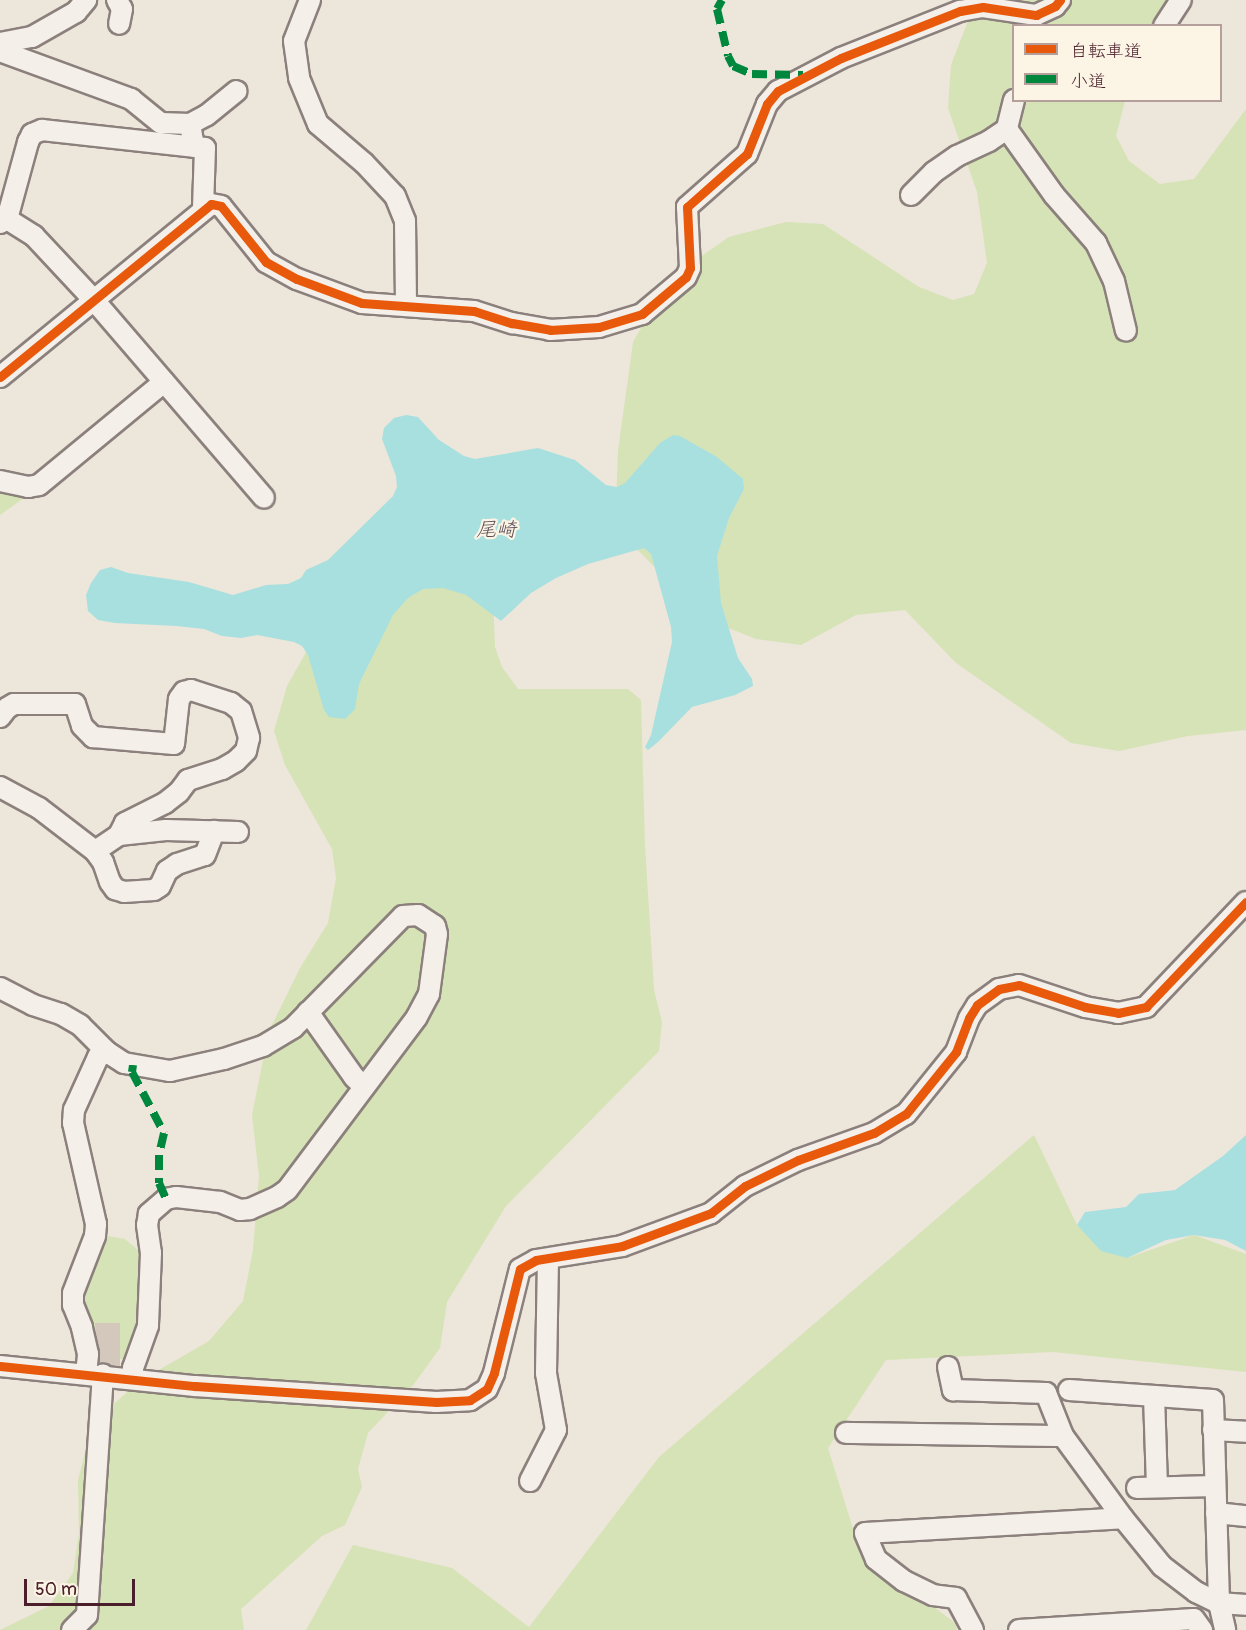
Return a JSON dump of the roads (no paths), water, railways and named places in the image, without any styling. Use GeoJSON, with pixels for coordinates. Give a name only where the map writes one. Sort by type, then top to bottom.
{"type":"FeatureCollection","features":[{"type":"Feature","properties":{"kind":"street"},"geometry":{"type":"LineString","coordinates":[[0,43],[32,37],[76,12],[86,0]]}},
{"type":"Feature","properties":{"kind":"street"},"geometry":{"type":"LineString","coordinates":[[117,0],[122,9],[119,24]]}},
{"type":"Feature","properties":{"kind":"street"},"geometry":{"type":"LineString","coordinates":[[310,0],[294,41],[299,78],[318,124],[364,163],[395,196],[405,221],[406,306]]}},
{"type":"Feature","properties":{"kind":"street"},"geometry":{"type":"LineString","coordinates":[[0,377],[203,208],[211,204],[221,206],[254,251],[266,262],[297,279],[362,303],[474,311],[512,323],[550,330],[599,327],[642,314],[686,277],[690,268],[687,207],[692,199],[747,154],[767,105],[778,91],[841,58],[960,11],[983,7],[1035,20],[1060,0]]}},
{"type":"Feature","properties":{"kind":"street"},"geometry":{"type":"LineString","coordinates":[[1165,24],[1181,0]]}},
{"type":"Feature","properties":{"kind":"street"},"geometry":{"type":"LineString","coordinates":[[0,51],[130,99],[161,123],[190,124],[207,115],[237,91]]}},
{"type":"Feature","properties":{"kind":"street"},"geometry":{"type":"LineString","coordinates":[[911,195],[934,172],[957,156],[989,141],[1007,129],[1014,102]]}},
{"type":"Feature","properties":{"kind":"street"},"geometry":{"type":"LineString","coordinates":[[190,124],[194,147]]}},
{"type":"Feature","properties":{"kind":"street"},"geometry":{"type":"LineString","coordinates":[[1007,129],[1054,195],[1096,243],[1114,281],[1126,330]]}},
{"type":"Feature","properties":{"kind":"street"},"geometry":{"type":"LineString","coordinates":[[203,208],[204,148],[42,130],[33,134],[28,142],[4,221],[34,236],[93,299],[264,498]]}},
{"type":"Feature","properties":{"kind":"street"},"geometry":{"type":"LineString","coordinates":[[0,481],[28,487],[39,484],[164,382]]}},
{"type":"Feature","properties":{"kind":"street"},"geometry":{"type":"LineString","coordinates":[[0,717],[7,708],[14,704],[75,704],[82,726],[93,737],[174,744],[179,699],[184,692],[191,690],[231,703],[241,711],[249,738],[246,751],[236,761],[222,769],[188,780],[179,792],[165,803],[125,823],[119,835]]}},
{"type":"Feature","properties":{"kind":"street"},"geometry":{"type":"LineString","coordinates":[[0,787],[39,808],[95,851],[103,862],[115,889],[124,892],[154,890],[160,886],[167,871],[177,864],[205,855],[214,831]]}},
{"type":"Feature","properties":{"kind":"street"},"geometry":{"type":"LineString","coordinates":[[95,851],[119,835],[166,830],[238,832]]}},
{"type":"Feature","properties":{"kind":"street"},"geometry":{"type":"LineString","coordinates":[[0,1366],[195,1386],[436,1402],[470,1400],[487,1389],[494,1373],[520,1269],[536,1260],[622,1246],[711,1214],[745,1186],[798,1160],[874,1133],[906,1114],[956,1052],[969,1018],[977,1005],[999,989],[1019,984],[1085,1007],[1118,1013],[1146,1007],[1246,902]]}},
{"type":"Feature","properties":{"kind":"street"},"geometry":{"type":"LineString","coordinates":[[0,988],[33,1005],[61,1014],[80,1025],[106,1052],[123,1063],[170,1071],[224,1059],[263,1046],[293,1028],[403,916],[418,915],[435,926],[437,934],[429,994],[417,1017],[287,1190],[277,1197],[240,1210],[220,1202],[176,1197],[166,1199],[149,1214],[147,1225],[152,1253],[147,1326],[134,1368],[133,1379]]}},
{"type":"Feature","properties":{"kind":"street"},"geometry":{"type":"LineString","coordinates":[[308,1012],[354,1077],[364,1087]]}},
{"type":"Feature","properties":{"kind":"street"},"geometry":{"type":"LineString","coordinates":[[72,1630],[87,1615],[95,1375],[74,1305],[73,1293],[95,1236],[96,1224],[73,1123],[74,1110],[98,1057],[106,1052]]}},
{"type":"Feature","properties":{"kind":"street"},"geometry":{"type":"LineString","coordinates":[[530,1481],[556,1430],[546,1373],[548,1259]]}},
{"type":"Feature","properties":{"kind":"street"},"geometry":{"type":"LineString","coordinates":[[948,1367],[953,1390],[1046,1393],[1063,1436],[1123,1518],[1162,1566],[1196,1593],[1219,1603],[1246,1605]]}},
{"type":"Feature","properties":{"kind":"street"},"geometry":{"type":"LineString","coordinates":[[1069,1389],[1213,1400],[1219,1603],[1225,1628]]}},
{"type":"Feature","properties":{"kind":"street"},"geometry":{"type":"LineString","coordinates":[[1154,1396],[1157,1487]]}},
{"type":"Feature","properties":{"kind":"street"},"geometry":{"type":"LineString","coordinates":[[1213,1430],[1246,1432]]}},
{"type":"Feature","properties":{"kind":"street"},"geometry":{"type":"LineString","coordinates":[[846,1433],[1063,1436]]}},
{"type":"Feature","properties":{"kind":"street"},"geometry":{"type":"LineString","coordinates":[[1137,1488],[1215,1486]]}},
{"type":"Feature","properties":{"kind":"street"},"geometry":{"type":"LineString","coordinates":[[1216,1513],[1246,1516]]}},
{"type":"Feature","properties":{"kind":"street"},"geometry":{"type":"LineString","coordinates":[[973,1630],[956,1598],[933,1595],[904,1581],[876,1559],[864,1533],[1123,1518]]}},
{"type":"Feature","properties":{"kind":"street"},"geometry":{"type":"LineString","coordinates":[[1019,1630],[1194,1619],[1202,1630]]}},
{"type":"Feature","properties":{"kind":"water","name":"尾崎"},"geometry":{"type":"Polygon","coordinates":[[[406,415],[418,417],[439,440],[464,456],[475,459],[538,448],[575,460],[606,485],[617,487],[625,483],[660,443],[673,435],[680,436],[717,457],[743,479],[744,489],[729,518],[717,556],[721,603],[738,658],[752,679],[753,686],[735,695],[692,707],[658,742],[648,750],[645,747],[651,735],[672,642],[671,627],[651,554],[644,548],[588,564],[556,578],[531,593],[501,621],[466,595],[443,588],[423,589],[408,598],[393,615],[359,684],[355,709],[345,719],[329,717],[324,710],[308,655],[302,646],[294,642],[257,635],[241,638],[222,636],[204,629],[176,626],[115,623],[98,620],[88,611],[86,595],[91,583],[100,570],[111,567],[128,573],[189,582],[233,595],[266,585],[288,584],[301,578],[306,570],[328,560],[393,496],[397,487],[396,476],[382,439],[384,428],[394,418],[406,415]]]}},
{"type":"Feature","properties":{"kind":"water"},"geometry":{"type":"Polygon","coordinates":[[[1246,1135],[1246,1251],[1225,1240],[1194,1235],[1166,1240],[1127,1258],[1101,1251],[1077,1225],[1085,1212],[1126,1207],[1139,1194],[1175,1190],[1223,1156],[1246,1135]]]}}]}
